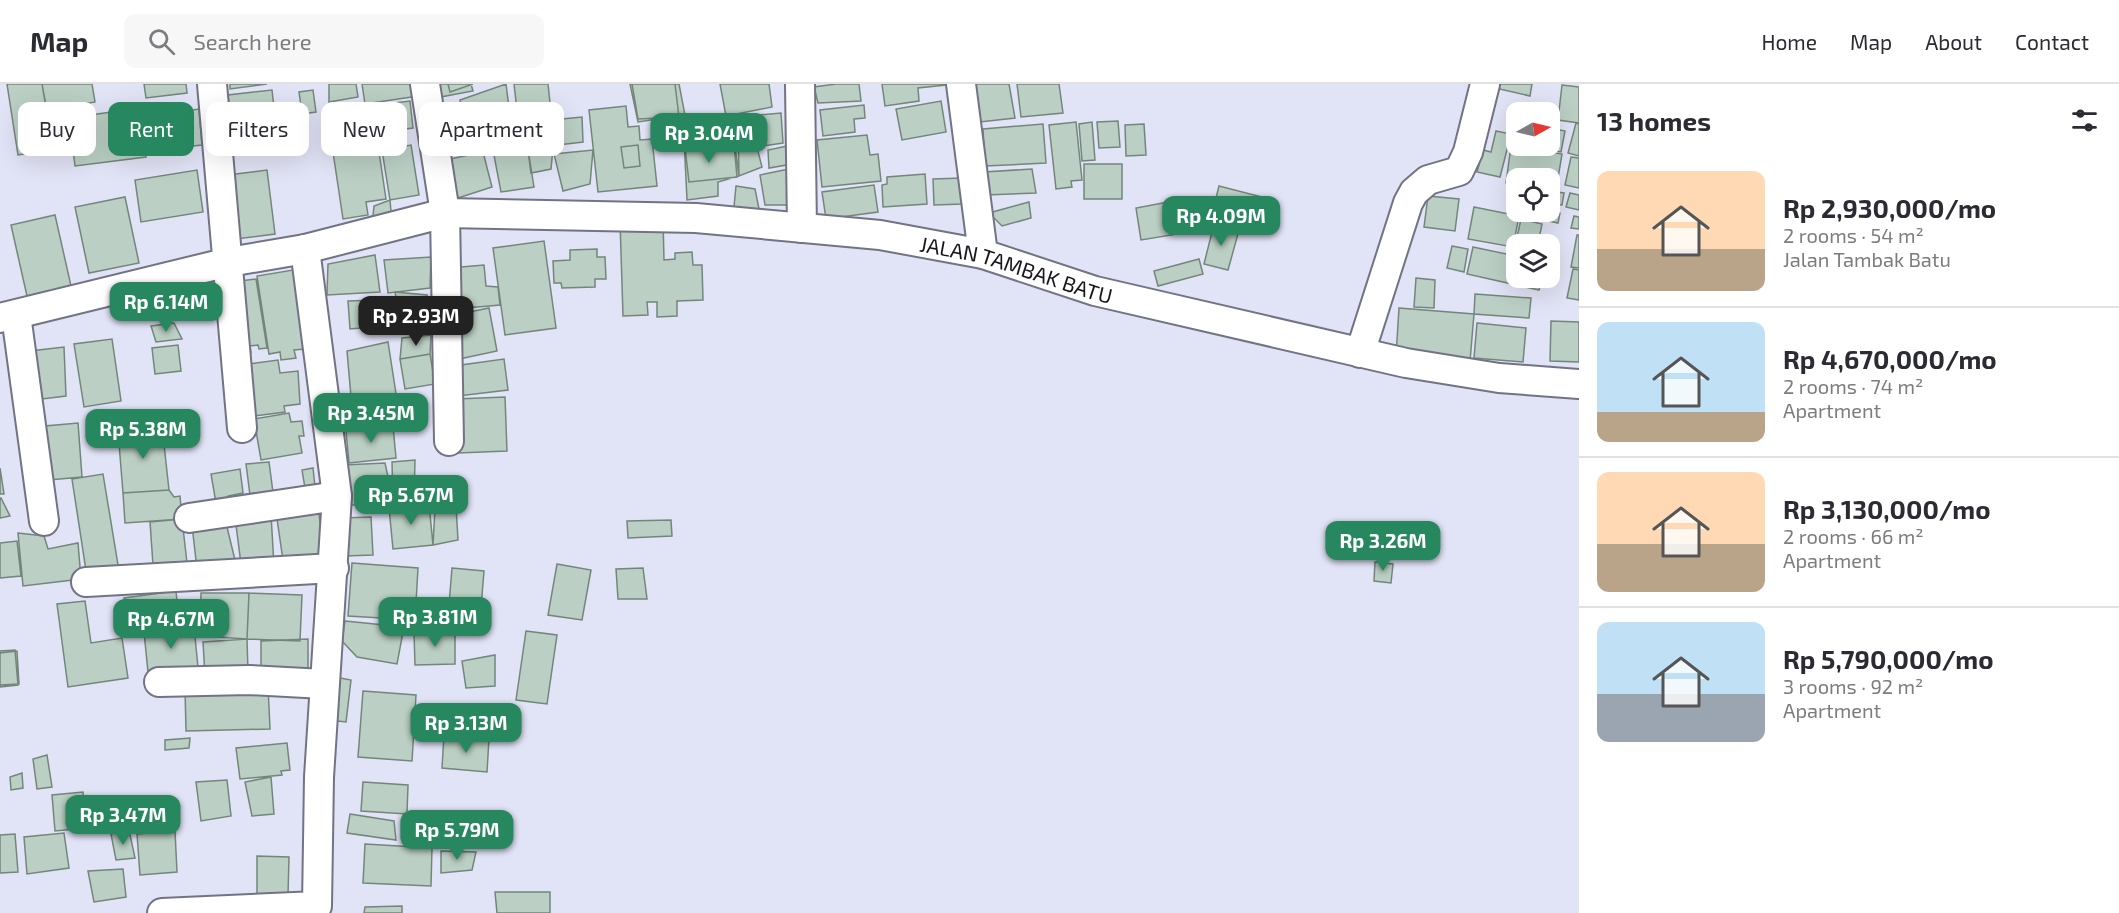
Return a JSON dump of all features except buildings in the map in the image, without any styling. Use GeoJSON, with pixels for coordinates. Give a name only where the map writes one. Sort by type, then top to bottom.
{"type":"FeatureCollection","features":[{"type":"Feature","properties":{"kind":"street"},"geometry":{"type":"LineString","coordinates":[[212,84],[242,428]]}},
{"type":"Feature","properties":{"kind":"street"},"geometry":{"type":"LineString","coordinates":[[425,84],[445,213],[449,441]]}},
{"type":"Feature","properties":{"kind":"street"},"geometry":{"type":"LineString","coordinates":[[800,84],[802,228]]}},
{"type":"Feature","properties":{"kind":"street"},"geometry":{"type":"LineString","coordinates":[[961,84],[983,254]]}},
{"type":"Feature","properties":{"kind":"street"},"geometry":{"type":"LineString","coordinates":[[1360,353],[1408,203],[1414,192],[1428,180],[1459,171],[1468,152],[1485,84]]}},
{"type":"Feature","properties":{"kind":"street","name":"JALAN TAMBAK BATU"},"geometry":{"type":"LineString","coordinates":[[8,316],[229,262],[305,249],[445,213],[549,213],[696,218],[880,235],[983,254],[1095,291],[1360,353],[1488,376],[1579,384]]}},
{"type":"Feature","properties":{"kind":"street"},"geometry":{"type":"LineString","coordinates":[[162,913],[316,909],[319,777],[337,496],[305,249]]}},
{"type":"Feature","properties":{"kind":"street"},"geometry":{"type":"LineString","coordinates":[[8,316],[44,520]]}},
{"type":"Feature","properties":{"kind":"street"},"geometry":{"type":"LineString","coordinates":[[189,518],[337,496]]}},
{"type":"Feature","properties":{"kind":"street"},"geometry":{"type":"LineString","coordinates":[[86,582],[334,568]]}},
{"type":"Feature","properties":{"kind":"street"},"geometry":{"type":"LineString","coordinates":[[159,682],[249,680],[324,684]]}}]}
